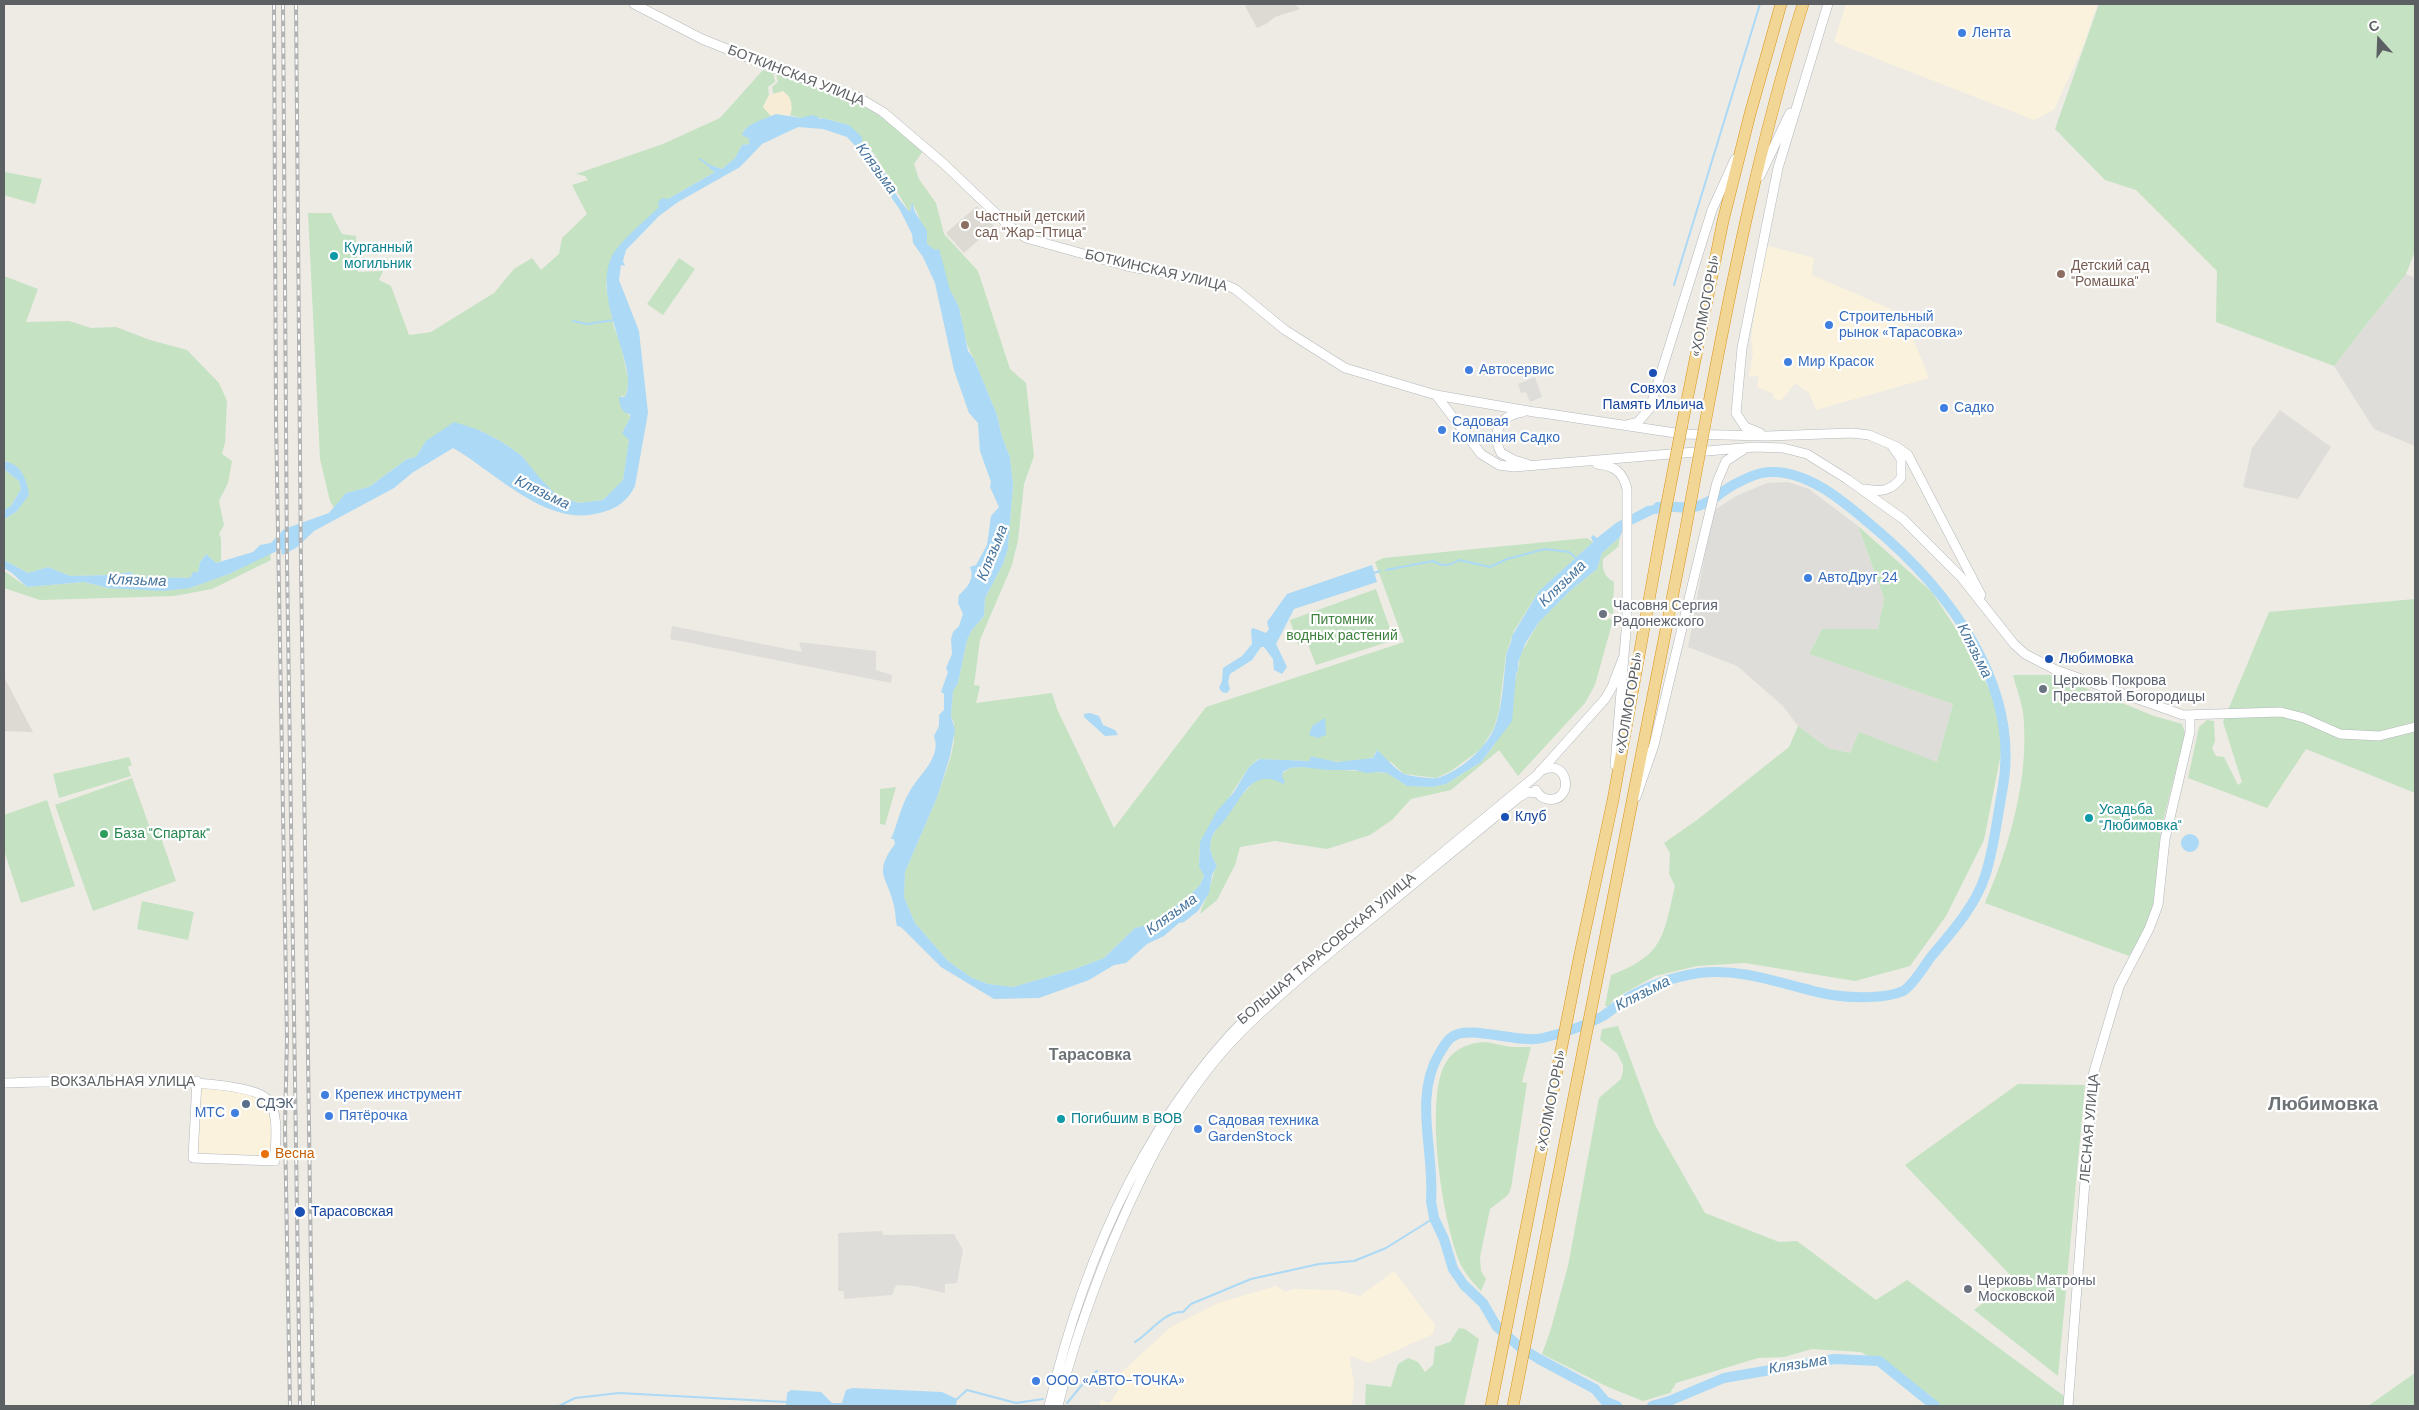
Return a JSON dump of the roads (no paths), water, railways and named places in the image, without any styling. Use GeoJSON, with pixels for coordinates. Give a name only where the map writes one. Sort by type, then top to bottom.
{"type":"FeatureCollection","features":[{"type":"Feature","properties":{"kind":"highway","name":"«ХОЛМОГОРЫ»"},"geometry":{"type":"LineString","coordinates":[[1491,1406],[1612,800],[1660,539],[1721,231],[1781,4]]}},
{"type":"Feature","properties":{"kind":"highway","name":"«ХОЛМОГОРЫ»"},"geometry":{"type":"LineString","coordinates":[[1515,1406],[1519,1375],[1597,970],[1752,192],[1770,117],[1802,4]]}},
{"type":"Feature","properties":{"kind":"street","name":"БОТКИНСКАЯ УЛИЦА"},"geometry":{"type":"LineString","coordinates":[[634,4],[702,39],[784,72],[856,96],[883,112],[944,164],[1007,224],[1026,238],[1127,266],[1226,285],[1242,292],[1286,330],[1345,368],[1436,395],[1540,413]]}},
{"type":"Feature","properties":{"kind":"street"},"geometry":{"type":"LineString","coordinates":[[1767,436],[1748,429],[1741,423],[1735,407],[1736,390],[1774,185],[1828,4]]}},
{"type":"Feature","properties":{"kind":"street"},"geometry":{"type":"LineString","coordinates":[[1752,192],[1801,92]]}},
{"type":"Feature","properties":{"kind":"street"},"geometry":{"type":"LineString","coordinates":[[1613,424],[1630,425],[1638,422],[1650,408],[1712,210],[1745,135]]}},
{"type":"Feature","properties":{"kind":"street"},"geometry":{"type":"LineString","coordinates":[[1436,395],[1481,454],[1499,465],[1514,467],[1532,466],[1755,446],[1783,448],[1807,454],[1859,487],[1903,519],[1960,577],[2021,651],[2044,665],[2172,712],[2190,715],[2281,712],[2304,718],[2340,734],[2380,736],[2415,727]]}},
{"type":"Feature","properties":{"kind":"street"},"geometry":{"type":"LineString","coordinates":[[1532,466],[1500,453],[1495,436],[1501,422],[1510,416],[1522,412],[1682,434],[1767,436],[1852,433],[1869,435],[1908,455],[1996,622]]}},
{"type":"Feature","properties":{"kind":"street"},"geometry":{"type":"LineString","coordinates":[[1859,487],[1885,491],[1893,487],[1901,478],[1901,459],[1891,445]]}},
{"type":"Feature","properties":{"kind":"street"},"geometry":{"type":"LineString","coordinates":[[1628,817],[1644,779],[1654,745],[1717,482],[1723,466],[1732,455],[1755,446]]}},
{"type":"Feature","properties":{"kind":"street"},"geometry":{"type":"LineString","coordinates":[[1575,461],[1613,467],[1622,475],[1627,490],[1627,619],[1612,800]]}},
{"type":"Feature","properties":{"kind":"street","name":"БОЛЬШАЯ ТАРАСОВСКАЯ УЛИЦА"},"geometry":{"type":"LineString","coordinates":[[1049,1406],[1062,1355],[1088,1278],[1108,1230],[1150,1141],[1192,1078],[1228,1034],[1270,995],[1538,773],[1605,699],[1612,687],[1623,658]]}},
{"type":"Feature","properties":{"kind":"street","name":"ЛЕСНАЯ УЛИЦА"},"geometry":{"type":"LineString","coordinates":[[2068,1406],[2093,1075],[2119,987],[2149,929],[2158,905],[2165,839],[2190,732],[2190,715]]}},
{"type":"Feature","properties":{"kind":"street"},"geometry":{"type":"LineString","coordinates":[[1548,767],[1561,771],[1565,776],[1566,787],[1561,795],[1555,798],[1545,798],[1538,793],[1534,784],[1538,773],[1548,767]]}},
{"type":"Feature","properties":{"kind":"street","name":"БОЛЬШАЯ ТАРАСОВСКАЯ УЛИЦА"},"geometry":{"type":"LineString","coordinates":[[1058,1406],[1068,1366],[1097,1281],[1128,1207],[1162,1136],[1209,1068],[1234,1038],[1260,1012],[1324,958],[1518,797],[1528,792],[1538,793]]}},
{"type":"Feature","properties":{"kind":"street","name":"ВОКЗАЛЬНАЯ УЛИЦА"},"geometry":{"type":"LineString","coordinates":[[4,1083],[197,1081],[254,1092],[268,1100],[274,1110],[275,1161],[193,1158],[197,1081]]}},
{"type":"Feature","properties":{"kind":"water"},"geometry":{"type":"Polygon","coordinates":[[[776,114],[801,118],[812,115],[819,119],[822,118],[849,125],[862,137],[862,142],[877,159],[897,196],[910,212],[912,202],[915,212],[927,231],[927,244],[935,250],[939,249],[950,290],[959,307],[968,351],[974,359],[997,415],[1002,437],[1010,457],[1013,485],[1008,548],[1003,564],[985,598],[984,616],[972,630],[967,640],[958,683],[953,691],[951,716],[955,730],[950,756],[938,795],[905,872],[904,897],[915,923],[948,961],[972,978],[988,984],[1013,987],[1075,969],[1104,958],[1135,928],[1147,925],[1186,899],[1200,885],[1204,876],[1199,866],[1200,842],[1217,811],[1234,792],[1249,767],[1259,759],[1310,761],[1310,757],[1314,757],[1337,762],[1373,758],[1377,750],[1404,774],[1437,778],[1454,771],[1478,752],[1494,729],[1501,703],[1506,655],[1512,636],[1539,591],[1593,542],[1591,537],[1593,535],[1597,538],[1616,523],[1647,506],[1667,504],[1665,513],[1654,514],[1623,529],[1620,537],[1602,553],[1597,569],[1570,591],[1539,622],[1525,644],[1518,663],[1512,721],[1481,762],[1446,784],[1432,787],[1407,786],[1387,773],[1301,767],[1290,768],[1283,772],[1282,776],[1285,782],[1283,784],[1272,779],[1254,782],[1247,788],[1214,832],[1210,844],[1217,866],[1212,875],[1209,893],[1198,911],[1184,922],[1179,923],[1164,936],[1147,944],[1126,963],[1114,965],[1089,980],[1039,998],[994,999],[941,967],[901,927],[897,926],[894,906],[884,875],[884,862],[895,844],[894,839],[891,839],[904,802],[932,759],[935,751],[934,736],[939,726],[939,715],[944,710],[944,694],[941,692],[948,672],[946,668],[952,654],[951,639],[953,632],[959,626],[963,614],[958,603],[959,595],[971,579],[970,567],[976,565],[987,545],[991,516],[999,507],[990,487],[991,482],[980,451],[978,423],[969,413],[954,370],[935,283],[923,257],[913,243],[912,234],[900,210],[876,175],[875,167],[847,137],[823,129],[798,127],[762,144],[740,167],[678,202],[659,216],[626,250],[623,261],[625,266],[621,265],[619,280],[639,331],[648,413],[635,486],[622,503],[613,508],[603,512],[583,515],[563,513],[543,506],[505,484],[453,448],[412,473],[394,488],[314,531],[296,548],[282,555],[281,549],[229,574],[190,588],[163,591],[108,588],[84,582],[27,587],[4,568],[4,560],[28,573],[48,567],[70,576],[112,575],[130,572],[138,577],[190,578],[193,572],[198,572],[200,562],[206,554],[216,563],[253,552],[260,545],[271,543],[284,529],[329,513],[346,493],[369,487],[407,459],[416,457],[426,441],[454,422],[479,430],[502,442],[522,456],[555,494],[578,503],[603,500],[623,480],[629,440],[622,433],[630,418],[630,414],[622,410],[619,397],[625,397],[628,384],[627,368],[610,308],[607,287],[608,268],[615,251],[659,207],[658,203],[662,198],[668,199],[715,172],[708,167],[710,165],[722,169],[735,158],[742,145],[750,144],[748,141],[750,139],[742,135],[747,127],[776,114]]]}},
{"type":"Feature","properties":{"kind":"water"},"geometry":{"type":"Polygon","coordinates":[[[4,461],[15,465],[22,473],[27,483],[29,495],[16,512],[4,519],[4,510],[11,506],[21,489],[19,481],[4,469],[4,461]]]}},
{"type":"Feature","properties":{"kind":"water"},"geometry":{"type":"Polygon","coordinates":[[[1372,565],[1377,582],[1294,609],[1276,644],[1287,667],[1282,674],[1274,670],[1273,659],[1264,647],[1261,647],[1252,660],[1230,674],[1228,682],[1230,689],[1227,693],[1222,692],[1219,688],[1222,681],[1223,668],[1242,656],[1252,644],[1251,630],[1253,628],[1266,633],[1269,629],[1267,622],[1287,594],[1372,565]]]}},
{"type":"Feature","properties":{"kind":"water"},"geometry":{"type":"Polygon","coordinates":[[[1090,713],[1099,716],[1103,725],[1115,730],[1118,735],[1105,736],[1084,717],[1084,714],[1090,713]]]}},
{"type":"Feature","properties":{"kind":"water"},"geometry":{"type":"Polygon","coordinates":[[[1325,718],[1326,735],[1318,738],[1309,735],[1312,726],[1325,718]]]}},
{"type":"Feature","properties":{"kind":"water"},"geometry":{"type":"Polygon","coordinates":[[[2190,834],[2196,837],[2199,843],[2196,849],[2190,852],[2184,849],[2181,843],[2184,837],[2190,834]]]}},
{"type":"Feature","properties":{"kind":"water"},"geometry":{"type":"Polygon","coordinates":[[[853,1388],[942,1392],[957,1399],[956,1406],[841,1406],[846,1390],[853,1388]]]}},
{"type":"Feature","properties":{"kind":"water"},"geometry":{"type":"Polygon","coordinates":[[[791,1390],[821,1392],[833,1404],[831,1406],[786,1406],[787,1393],[791,1390]]]}},
{"type":"Feature","properties":{"kind":"waterway"},"geometry":{"type":"LineString","coordinates":[[1674,285],[1760,4]]}},
{"type":"Feature","properties":{"kind":"waterway"},"geometry":{"type":"LineString","coordinates":[[700,159],[710,166]]}},
{"type":"Feature","properties":{"kind":"waterway"},"geometry":{"type":"LineString","coordinates":[[573,321],[587,324],[614,320]]}},
{"type":"Feature","properties":{"kind":"waterway","name":"Клязьма"},"geometry":{"type":"LineString","coordinates":[[1617,1406],[1605,1401],[1595,1389],[1521,1348],[1497,1327],[1483,1303],[1464,1285],[1453,1269],[1444,1239],[1434,1218],[1431,1201],[1426,1107],[1431,1071],[1439,1054],[1448,1040],[1459,1034],[1481,1033],[1533,1039],[1566,1031],[1603,1016],[1626,999],[1652,986],[1671,979],[1699,973],[1716,972],[1750,975],[1816,992],[1840,996],[1878,997],[1903,991],[1914,981],[1962,919],[1981,887],[1995,834],[2006,752],[2001,714],[1990,677],[1973,642],[1951,609],[1926,578],[1899,550],[1837,497],[1798,476],[1767,472],[1745,479],[1711,500],[1694,507],[1658,507]]}},
{"type":"Feature","properties":{"kind":"waterway"},"geometry":{"type":"LineString","coordinates":[[1386,570],[1433,561],[1446,565],[1459,560],[1490,567],[1507,559],[1545,549],[1569,552],[1576,558]]}},
{"type":"Feature","properties":{"kind":"waterway"},"geometry":{"type":"LineString","coordinates":[[1374,573],[1380,571]]}},
{"type":"Feature","properties":{"kind":"waterway"},"geometry":{"type":"LineString","coordinates":[[1135,1342],[1170,1315],[1183,1312],[1191,1304],[1251,1279],[1319,1264],[1354,1261],[1386,1248],[1434,1218]]}},
{"type":"Feature","properties":{"kind":"waterway","name":"Клязьма"},"geometry":{"type":"LineString","coordinates":[[1652,1406],[1669,1401],[1724,1378],[1834,1359],[1879,1361],[1935,1406]]}},
{"type":"Feature","properties":{"kind":"waterway"},"geometry":{"type":"LineString","coordinates":[[1067,1403],[1086,1380],[1097,1371]]}},
{"type":"Feature","properties":{"kind":"waterway"},"geometry":{"type":"LineString","coordinates":[[957,1399],[967,1390],[1016,1403],[1043,1399]]}},
{"type":"Feature","properties":{"kind":"waterway"},"geometry":{"type":"LineString","coordinates":[[559,1406],[575,1398],[619,1393],[787,1402]]}},
{"type":"Feature","properties":{"kind":"waterway","name":"Клязьма"},"geometry":{"type":"LineString","coordinates":[[1669,1401],[1673,1406]]}},
{"type":"Feature","properties":{"kind":"waterway"},"geometry":{"type":"LineString","coordinates":[[832,1404],[841,1404]]}},
{"type":"Feature","properties":{"kind":"railway"},"geometry":{"type":"LineString","coordinates":[[274,4],[276,420],[287,1038],[285,1129],[290,1406]]}},
{"type":"Feature","properties":{"kind":"railway"},"geometry":{"type":"LineString","coordinates":[[283,4],[287,562],[300,1406]]}},
{"type":"Feature","properties":{"kind":"railway"},"geometry":{"type":"LineString","coordinates":[[296,4],[301,566],[313,1406]]}},
{"type":"Feature","properties":{"kind":"place","name":"Лента"},"geometry":{"type":"Point","coordinates":[1962,33]}},
{"type":"Feature","properties":{"kind":"place","name":"Частный детский сад \"Жар-Птица\""},"geometry":{"type":"Point","coordinates":[965,225]}},
{"type":"Feature","properties":{"kind":"place","name":"Курганный могильник"},"geometry":{"type":"Point","coordinates":[334,256]}},
{"type":"Feature","properties":{"kind":"place","name":"Детский сад \"Ромашка\""},"geometry":{"type":"Point","coordinates":[2061,274]}},
{"type":"Feature","properties":{"kind":"place","name":"Строительный рынок «Тарасовка»"},"geometry":{"type":"Point","coordinates":[1829,325]}},
{"type":"Feature","properties":{"kind":"place","name":"Мир Красок"},"geometry":{"type":"Point","coordinates":[1788,362]}},
{"type":"Feature","properties":{"kind":"place","name":"Автосервис"},"geometry":{"type":"Point","coordinates":[1469,370]}},
{"type":"Feature","properties":{"kind":"place","name":"Совхоз Память Ильича"},"geometry":{"type":"Point","coordinates":[1653,373]}},
{"type":"Feature","properties":{"kind":"place","name":"Садко"},"geometry":{"type":"Point","coordinates":[1944,408]}},
{"type":"Feature","properties":{"kind":"place","name":"Садовая Компания Садко"},"geometry":{"type":"Point","coordinates":[1442,430]}},
{"type":"Feature","properties":{"kind":"place","name":"АвтоДруг 24"},"geometry":{"type":"Point","coordinates":[1808,578]}},
{"type":"Feature","properties":{"kind":"place","name":"Часовня Сергия Радонежского"},"geometry":{"type":"Point","coordinates":[1603,614]}},
{"type":"Feature","properties":{"kind":"place","name":"Любимовка"},"geometry":{"type":"Point","coordinates":[2049,659]}},
{"type":"Feature","properties":{"kind":"place","name":"Церковь Покрова Пресвятой Богородицы"},"geometry":{"type":"Point","coordinates":[2043,689]}},
{"type":"Feature","properties":{"kind":"place","name":"Клуб"},"geometry":{"type":"Point","coordinates":[1505,817]}},
{"type":"Feature","properties":{"kind":"place","name":"Усадьба \"Любимовка\""},"geometry":{"type":"Point","coordinates":[2089,818]}},
{"type":"Feature","properties":{"kind":"place","name":"База \"Спартак\""},"geometry":{"type":"Point","coordinates":[104,834]}},
{"type":"Feature","properties":{"kind":"place","name":"Крепеж инструмент"},"geometry":{"type":"Point","coordinates":[325,1095]}},
{"type":"Feature","properties":{"kind":"place","name":"СДЭК"},"geometry":{"type":"Point","coordinates":[246,1104]}},
{"type":"Feature","properties":{"kind":"place","name":"МТС"},"geometry":{"type":"Point","coordinates":[235,1113]}},
{"type":"Feature","properties":{"kind":"place","name":"Пятёрочка"},"geometry":{"type":"Point","coordinates":[329,1116]}},
{"type":"Feature","properties":{"kind":"place","name":"Погибшим в ВОВ"},"geometry":{"type":"Point","coordinates":[1061,1119]}},
{"type":"Feature","properties":{"kind":"place","name":"Садовая техника GardenStock"},"geometry":{"type":"Point","coordinates":[1198,1129]}},
{"type":"Feature","properties":{"kind":"place","name":"Весна"},"geometry":{"type":"Point","coordinates":[265,1154]}},
{"type":"Feature","properties":{"kind":"place","name":"Тарасовская"},"geometry":{"type":"Point","coordinates":[300,1212]}},
{"type":"Feature","properties":{"kind":"place","name":"Церковь Матроны Московской"},"geometry":{"type":"Point","coordinates":[1968,1289]}},
{"type":"Feature","properties":{"kind":"place","name":"ООО «АВТО-ТОЧКА»"},"geometry":{"type":"Point","coordinates":[1036,1381]}},
{"type":"Feature","properties":{"kind":"district","name":"Тарасовка"},"geometry":{"type":"Point","coordinates":[1090,1056]}},
{"type":"Feature","properties":{"kind":"district","name":"Любимовка"},"geometry":{"type":"Point","coordinates":[2323,1105]}},
{"type":"Feature","properties":{"kind":"park label","name":"Питомник водных растений"},"geometry":{"type":"Point","coordinates":[1342,628]}}]}
